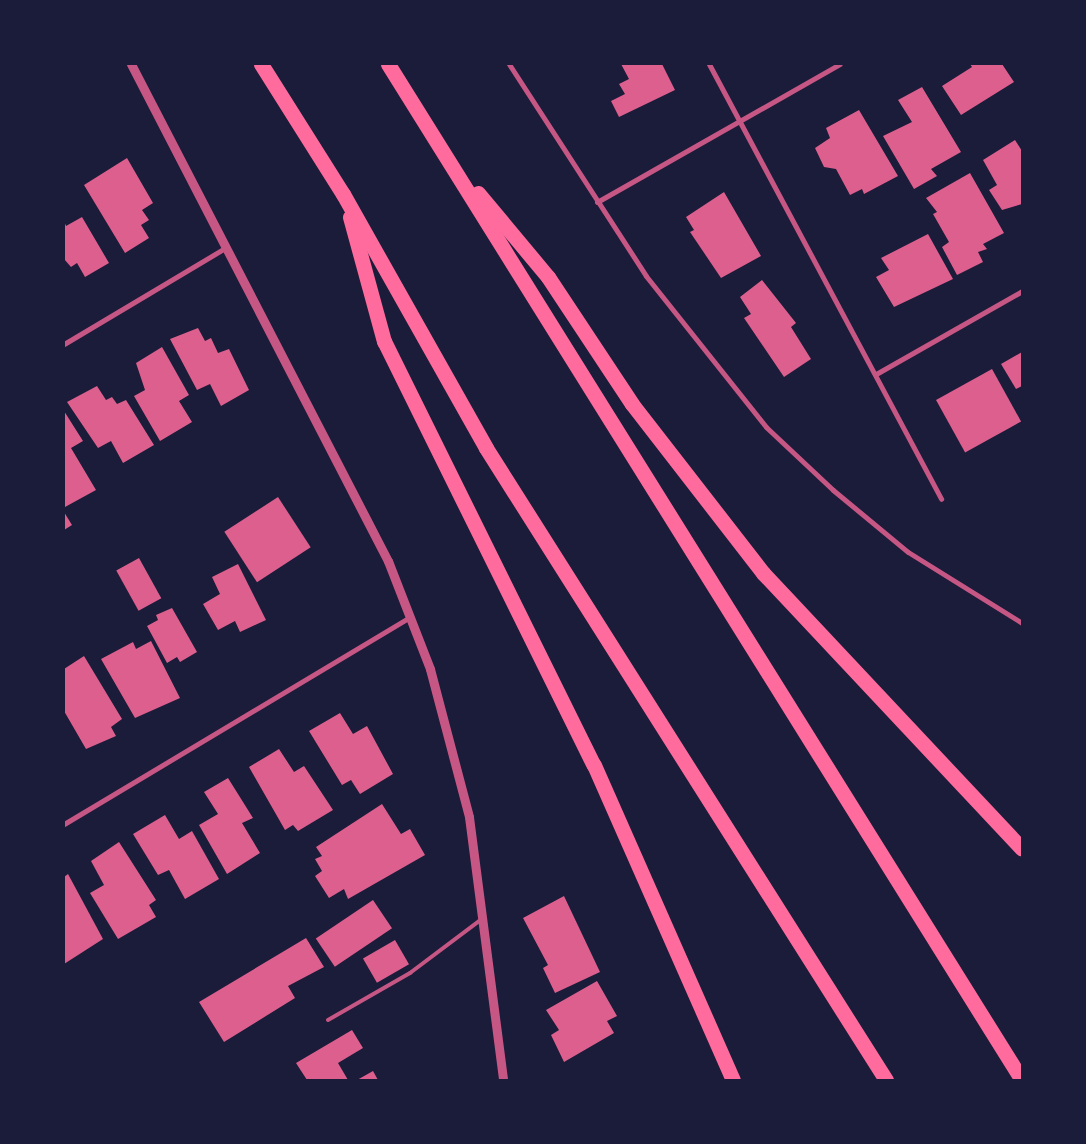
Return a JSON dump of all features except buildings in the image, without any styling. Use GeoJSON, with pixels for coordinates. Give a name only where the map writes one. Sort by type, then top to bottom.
{"type":"FeatureCollection","features":[{"type":"Feature","properties":{"kind":"highway"},"geometry":{"type":"LineString","coordinates":[[261,64],[343,194],[486,448],[886,1080]]}},
{"type":"Feature","properties":{"kind":"highway"},"geometry":{"type":"LineString","coordinates":[[388,64],[1022,1080]]}},
{"type":"Feature","properties":{"kind":"highway"},"geometry":{"type":"LineString","coordinates":[[441,148],[548,277],[632,404],[763,573],[1022,849]]}},
{"type":"Feature","properties":{"kind":"highway"},"geometry":{"type":"LineString","coordinates":[[343,194],[384,341],[590,756],[733,1080]]}},
{"type":"Feature","properties":{"kind":"street"},"geometry":{"type":"LineString","coordinates":[[130,64],[227,247],[388,562],[430,669],[469,817],[484,918],[503,1080]]}},
{"type":"Feature","properties":{"kind":"street"},"geometry":{"type":"LineString","coordinates":[[509,64],[598,202],[690,334],[766,427],[833,490],[908,552],[1022,623]]}},
{"type":"Feature","properties":{"kind":"street"},"geometry":{"type":"LineString","coordinates":[[709,64],[876,374],[940,499]]}},
{"type":"Feature","properties":{"kind":"street"},"geometry":{"type":"LineString","coordinates":[[598,202],[840,64]]}},
{"type":"Feature","properties":{"kind":"street"},"geometry":{"type":"LineString","coordinates":[[64,344],[227,247]]}},
{"type":"Feature","properties":{"kind":"street"},"geometry":{"type":"LineString","coordinates":[[876,374],[1022,291]]}},
{"type":"Feature","properties":{"kind":"street"},"geometry":{"type":"LineString","coordinates":[[64,824],[410,617]]}},
{"type":"Feature","properties":{"kind":"lane"},"geometry":{"type":"LineString","coordinates":[[328,1020],[410,973],[484,918]]}}]}
